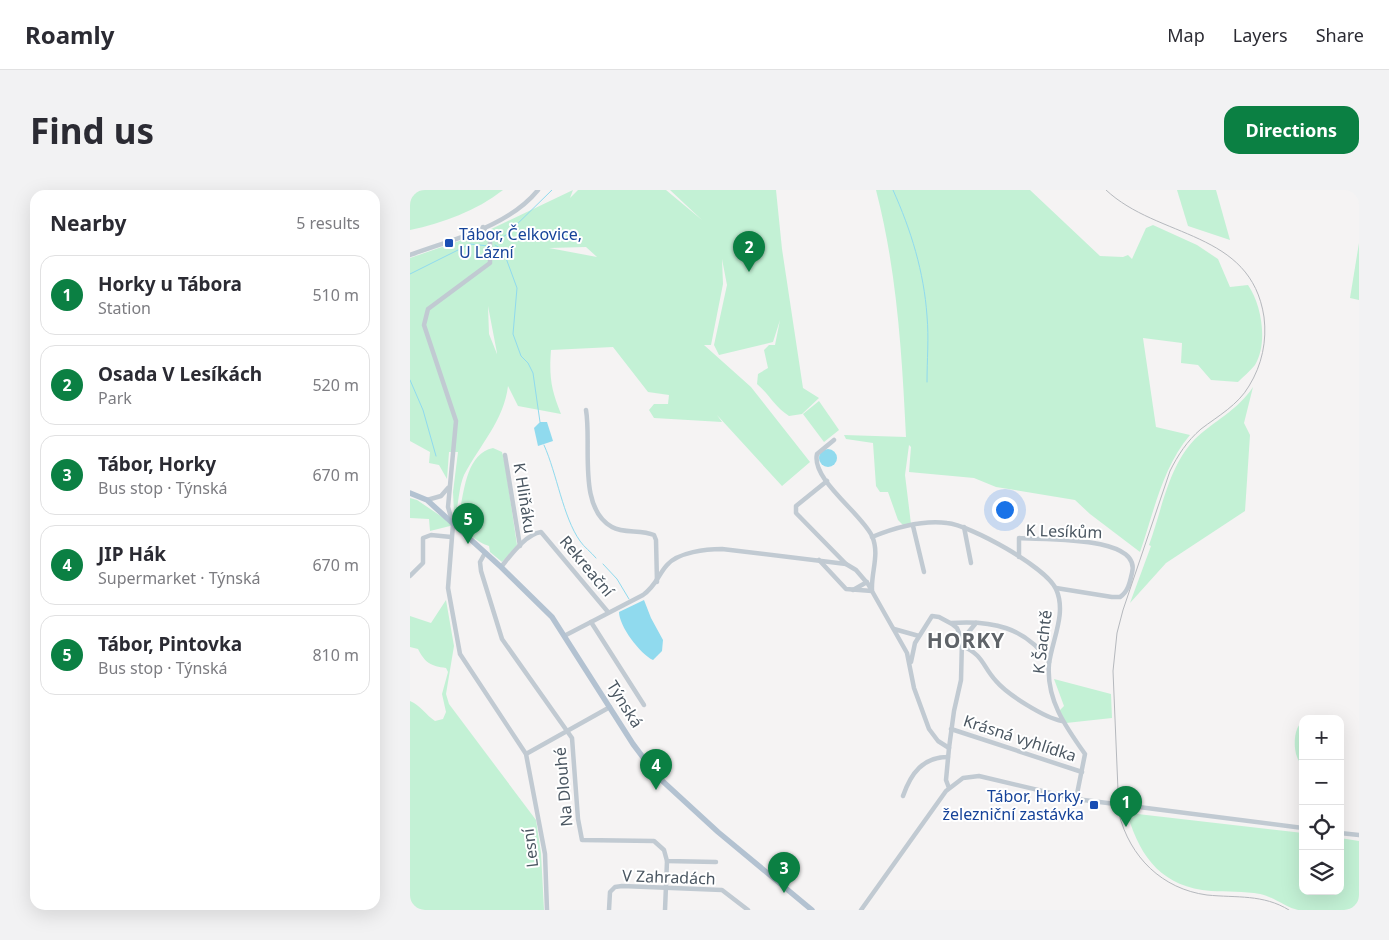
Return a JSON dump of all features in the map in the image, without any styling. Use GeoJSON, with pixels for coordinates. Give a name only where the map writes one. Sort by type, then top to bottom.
{"type":"FeatureCollection","features":[{"type":"Feature","properties":{"kind":"main road"},"geometry":{"type":"LineString","coordinates":[[410,493],[427,500]]}},
{"type":"Feature","properties":{"kind":"main road","name":"Týnská"},"geometry":{"type":"LineString","coordinates":[[427,500],[485,552],[547,612],[566,636],[642,758],[668,788],[812,910]]}},
{"type":"Feature","properties":{"kind":"street"},"geometry":{"type":"LineString","coordinates":[[410,255],[483,227],[518,209],[538,190]]}},
{"type":"Feature","properties":{"kind":"street"},"geometry":{"type":"LineString","coordinates":[[483,227],[490,240],[490,263],[431,306],[425,313],[424,320],[425,332],[456,421],[448,507],[453,524],[450,537],[448,588],[460,654],[526,754],[610,707]]}},
{"type":"Feature","properties":{"kind":"street"},"geometry":{"type":"LineString","coordinates":[[586,410],[588,469],[595,511],[601,519],[615,529],[654,535],[656,540],[657,583]]}},
{"type":"Feature","properties":{"kind":"street"},"geometry":{"type":"LineString","coordinates":[[834,440],[817,456],[819,468],[827,481],[872,537],[875,569],[872,591]]}},
{"type":"Feature","properties":{"kind":"street","name":"K Hliňáku"},"geometry":{"type":"LineString","coordinates":[[506,455],[520,546]]}},
{"type":"Feature","properties":{"kind":"street"},"geometry":{"type":"LineString","coordinates":[[827,481],[796,506],[796,513],[846,564],[856,570],[867,582],[907,653],[914,688],[929,729],[938,741],[949,748]]}},
{"type":"Feature","properties":{"kind":"street"},"geometry":{"type":"LineString","coordinates":[[427,500],[445,493],[450,484]]}},
{"type":"Feature","properties":{"kind":"street","name":"K Šachtě"},"geometry":{"type":"LineString","coordinates":[[872,537],[914,526],[945,522],[964,527],[1020,556],[1056,588],[1060,612],[1049,662],[1051,691],[1062,721],[1084,754],[1076,799]]}},
{"type":"Feature","properties":{"kind":"street"},"geometry":{"type":"LineString","coordinates":[[914,526],[924,572]]}},
{"type":"Feature","properties":{"kind":"street"},"geometry":{"type":"LineString","coordinates":[[964,527],[971,564]]}},
{"type":"Feature","properties":{"kind":"street","name":"Rekreační"},"geometry":{"type":"LineString","coordinates":[[501,567],[520,546],[536,533],[544,533],[608,612]]}},
{"type":"Feature","properties":{"kind":"street"},"geometry":{"type":"LineString","coordinates":[[410,576],[423,563],[424,538],[431,535],[450,537]]}},
{"type":"Feature","properties":{"kind":"street","name":"K Lesíkům"},"geometry":{"type":"LineString","coordinates":[[1020,556],[1019,538],[1115,546],[1128,555],[1132,562],[1133,569],[1127,588],[1120,597],[1112,598],[1056,588]]}},
{"type":"Feature","properties":{"kind":"street"},"geometry":{"type":"LineString","coordinates":[[566,636],[608,612],[638,599],[657,583],[671,560],[708,550],[722,549],[846,564]]}},
{"type":"Feature","properties":{"kind":"street","name":"Na Dlouhé"},"geometry":{"type":"LineString","coordinates":[[485,552],[480,562],[481,570],[500,635],[572,738],[578,819],[582,840],[655,841],[664,850],[667,860]]}},
{"type":"Feature","properties":{"kind":"street"},"geometry":{"type":"LineString","coordinates":[[819,560],[843,587],[852,591],[872,591]]}},
{"type":"Feature","properties":{"kind":"street"},"geometry":{"type":"LineString","coordinates":[[852,591],[867,582]]}},
{"type":"Feature","properties":{"kind":"street"},"geometry":{"type":"LineString","coordinates":[[910,666],[918,636],[932,616],[951,622],[976,623],[1022,633],[1032,641],[1049,662]]}},
{"type":"Feature","properties":{"kind":"street"},"geometry":{"type":"LineString","coordinates":[[591,622],[644,706]]}},
{"type":"Feature","properties":{"kind":"street"},"geometry":{"type":"LineString","coordinates":[[949,788],[946,780],[948,757],[951,729],[961,680],[962,646],[962,640],[957,628],[951,622]]}},
{"type":"Feature","properties":{"kind":"street"},"geometry":{"type":"LineString","coordinates":[[962,640],[976,623]]}},
{"type":"Feature","properties":{"kind":"street"},"geometry":{"type":"LineString","coordinates":[[892,628],[918,636]]}},
{"type":"Feature","properties":{"kind":"street"},"geometry":{"type":"LineString","coordinates":[[962,646],[979,655],[995,681],[1002,687],[1035,709],[1062,721]]}},
{"type":"Feature","properties":{"kind":"street","name":"Krásná vyhlídka"},"geometry":{"type":"LineString","coordinates":[[951,729],[1082,772]]}},
{"type":"Feature","properties":{"kind":"street","name":"Lesní"},"geometry":{"type":"LineString","coordinates":[[526,754],[545,854],[546,910]]}},
{"type":"Feature","properties":{"kind":"street"},"geometry":{"type":"LineString","coordinates":[[903,796],[908,781],[919,766],[935,757],[948,757]]}},
{"type":"Feature","properties":{"kind":"street"},"geometry":{"type":"LineString","coordinates":[[861,910],[949,788],[963,778],[979,776],[1076,799],[1299,827]]}},
{"type":"Feature","properties":{"kind":"street"},"geometry":{"type":"LineString","coordinates":[[1344,833],[1359,835]]}},
{"type":"Feature","properties":{"kind":"street"},"geometry":{"type":"LineString","coordinates":[[665,910],[667,860],[716,862]]}},
{"type":"Feature","properties":{"kind":"street","name":"V Zahradách"},"geometry":{"type":"LineString","coordinates":[[609,910],[612,889],[618,886],[724,891],[748,910]]}},
{"type":"Feature","properties":{"kind":"green space"},"geometry":{"type":"Polygon","coordinates":[[[410,190],[503,190],[482,204],[459,215],[435,224],[410,230],[410,190]]]}},
{"type":"Feature","properties":{"kind":"green space"},"geometry":{"type":"Polygon","coordinates":[[[573,190],[570,198],[578,190],[666,190],[702,220],[670,190],[776,190],[782,249],[803,388],[819,398],[802,414],[789,416],[757,384],[758,374],[768,368],[764,350],[769,345],[775,345],[780,320],[773,342],[719,355],[714,345],[727,285],[722,259],[723,284],[711,345],[704,345],[751,387],[810,462],[782,486],[717,415],[722,422],[654,418],[649,410],[654,404],[668,404],[669,395],[648,392],[613,347],[551,350],[550,368],[552,383],[561,414],[518,406],[508,386],[506,398],[497,421],[464,475],[456,513],[454,513],[453,492],[458,452],[449,452],[447,479],[439,465],[429,463],[430,452],[410,441],[410,258],[485,232],[573,190]],[[586,247],[549,248],[597,257],[586,247]],[[488,306],[489,334],[497,354],[497,353],[488,306]]]}},
{"type":"Feature","properties":{"kind":"green space"},"geometry":{"type":"Polygon","coordinates":[[[876,190],[1030,190],[1100,256],[1123,257],[1128,255],[1132,259],[1146,228],[1153,225],[1197,245],[1218,259],[1230,287],[1248,285],[1253,293],[1260,314],[1262,325],[1261,346],[1255,365],[1238,382],[1211,380],[1198,365],[1181,363],[1182,343],[1143,338],[1156,427],[1190,435],[1180,448],[1166,476],[1140,552],[1090,514],[1075,500],[996,487],[974,478],[909,472],[911,447],[909,445],[905,475],[911,524],[903,525],[898,520],[888,492],[880,492],[876,486],[873,443],[846,439],[844,435],[906,437],[903,375],[894,282],[876,190]]]}},
{"type":"Feature","properties":{"kind":"green space"},"geometry":{"type":"Polygon","coordinates":[[[1177,190],[1216,190],[1230,240],[1188,226],[1177,190]]]}},
{"type":"Feature","properties":{"kind":"green space"},"geometry":{"type":"Polygon","coordinates":[[[1359,243],[1359,300],[1350,298],[1359,243]]]}},
{"type":"Feature","properties":{"kind":"green space"},"geometry":{"type":"Polygon","coordinates":[[[1253,387],[1244,423],[1250,435],[1245,511],[1166,563],[1130,603],[1151,546],[1149,545],[1167,489],[1178,462],[1195,439],[1233,409],[1253,387]]]}},
{"type":"Feature","properties":{"kind":"green space"},"geometry":{"type":"Polygon","coordinates":[[[819,401],[839,430],[824,442],[803,414],[819,401]]]}},
{"type":"Feature","properties":{"kind":"green space"},"geometry":{"type":"Polygon","coordinates":[[[493,448],[502,452],[505,464],[517,545],[502,562],[490,552],[489,546],[467,532],[458,519],[464,489],[471,468],[483,452],[493,448]]]}},
{"type":"Feature","properties":{"kind":"green space"},"geometry":{"type":"Polygon","coordinates":[[[410,498],[417,500],[454,525],[430,531],[429,519],[410,518],[410,498]]]}},
{"type":"Feature","properties":{"kind":"green space"},"geometry":{"type":"Polygon","coordinates":[[[446,600],[454,646],[446,694],[449,704],[536,820],[541,853],[544,910],[410,910],[410,701],[435,721],[443,719],[446,712],[442,694],[448,672],[446,668],[429,663],[423,658],[418,649],[410,647],[410,616],[431,623],[446,600]]]}},
{"type":"Feature","properties":{"kind":"green space"},"geometry":{"type":"Polygon","coordinates":[[[1054,679],[1111,694],[1112,718],[1066,723],[1059,711],[1064,706],[1054,679]]]}},
{"type":"Feature","properties":{"kind":"green space"},"geometry":{"type":"Polygon","coordinates":[[[1298,726],[1299,761],[1295,747],[1295,736],[1298,726]]]}},
{"type":"Feature","properties":{"kind":"green space"},"geometry":{"type":"Polygon","coordinates":[[[1129,813],[1299,833],[1299,895],[1344,895],[1344,839],[1359,841],[1359,910],[1298,910],[1260,894],[1211,891],[1180,884],[1167,877],[1147,858],[1133,831],[1128,816],[1129,813]]]}},
{"type":"Feature","properties":{"kind":"water"},"geometry":{"type":"Polygon","coordinates":[[[540,422],[547,422],[553,441],[538,446],[534,428],[540,422]]]}},
{"type":"Feature","properties":{"kind":"water"},"geometry":{"type":"Polygon","coordinates":[[[824,449],[832,449],[837,454],[835,465],[824,467],[819,462],[819,454],[824,449]]]}},
{"type":"Feature","properties":{"kind":"water"},"geometry":{"type":"Polygon","coordinates":[[[644,600],[663,640],[662,651],[653,660],[642,652],[626,632],[619,612],[644,600]]]}},
{"type":"Feature","properties":{"kind":"waterway"},"geometry":{"type":"LineString","coordinates":[[499,239],[506,235],[552,190]]}},
{"type":"Feature","properties":{"kind":"waterway"},"geometry":{"type":"LineString","coordinates":[[893,190],[911,236],[923,283],[928,324],[927,382]]}},
{"type":"Feature","properties":{"kind":"waterway"},"geometry":{"type":"LineString","coordinates":[[410,274],[470,244],[489,246]]}},
{"type":"Feature","properties":{"kind":"waterway"},"geometry":{"type":"LineString","coordinates":[[495,245],[503,250],[517,288],[513,334],[521,356],[528,363],[533,373],[540,422]]}},
{"type":"Feature","properties":{"kind":"waterway"},"geometry":{"type":"LineString","coordinates":[[410,380],[423,410],[436,456]]}},
{"type":"Feature","properties":{"kind":"waterway"},"geometry":{"type":"LineString","coordinates":[[544,445],[574,531],[596,558]]}},
{"type":"Feature","properties":{"kind":"waterway"},"geometry":{"type":"LineString","coordinates":[[603,564],[617,579],[629,599]]}},
{"type":"Feature","properties":{"kind":"railway"},"geometry":{"type":"LineString","coordinates":[[1106,190],[1127,206],[1200,239],[1222,252],[1241,267],[1256,289],[1265,326],[1264,344],[1260,361],[1249,386],[1233,405],[1191,438],[1170,471],[1123,610],[1117,633],[1113,671],[1119,814],[1124,830],[1140,857],[1162,878],[1176,886],[1191,892],[1207,895],[1260,899],[1289,910]]}},
{"type":"Feature","properties":{"kind":"place","name":"Tábor, Čelkovice, U Lázní"},"geometry":{"type":"Point","coordinates":[449,243]}},
{"type":"Feature","properties":{"kind":"place","name":"Osada V Lesíkách"},"geometry":{"type":"Point","coordinates":[749,272]}},
{"type":"Feature","properties":{"kind":"place","name":"Tábor, Pintovka"},"geometry":{"type":"Point","coordinates":[468,544]}},
{"type":"Feature","properties":{"kind":"place","name":"JIP Hák"},"geometry":{"type":"Point","coordinates":[656,790]}},
{"type":"Feature","properties":{"kind":"place","name":"Tábor, Horky, železniční zastávka"},"geometry":{"type":"Point","coordinates":[1094,805]}},
{"type":"Feature","properties":{"kind":"place","name":"Horky u Tábora"},"geometry":{"type":"Point","coordinates":[1126,827]}},
{"type":"Feature","properties":{"kind":"place","name":"Tábor, Horky"},"geometry":{"type":"Point","coordinates":[784,893]}},
{"type":"Feature","properties":{"kind":"district","name":"HORKY"},"geometry":{"type":"Point","coordinates":[966,640]}}]}
